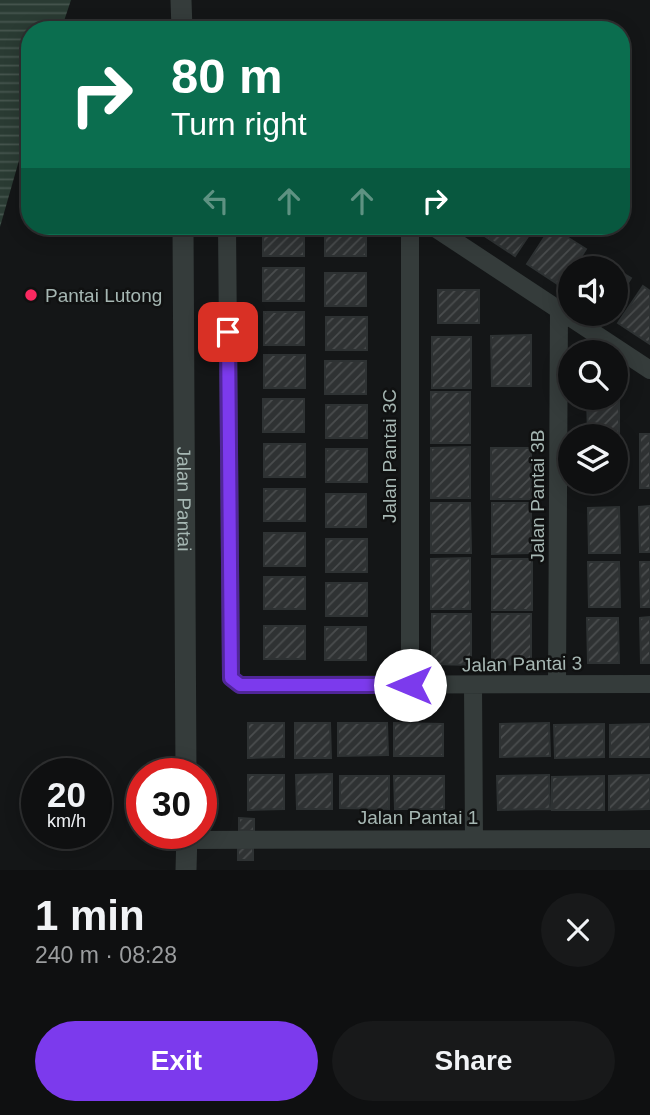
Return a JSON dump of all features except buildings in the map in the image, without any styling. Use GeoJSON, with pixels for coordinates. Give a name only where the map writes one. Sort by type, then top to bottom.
{"type":"FeatureCollection","features":[{"type":"Feature","properties":{"kind":"street"},"geometry":{"type":"LineString","coordinates":[[181,0],[181,21]]}},
{"type":"Feature","properties":{"kind":"street","name":"Jalan Pantai"},"geometry":{"type":"LineString","coordinates":[[183,235],[186,758]]}},
{"type":"Feature","properties":{"kind":"street","name":"Jalan Pantai 3"},"geometry":{"type":"LineString","coordinates":[[227,235],[231,678],[240,685],[650,684]]}},
{"type":"Feature","properties":{"kind":"street","name":"Jalan Pantai 3C"},"geometry":{"type":"LineString","coordinates":[[410,235],[410,685]]}},
{"type":"Feature","properties":{"kind":"street"},"geometry":{"type":"LineString","coordinates":[[446,235],[558,308]]}},
{"type":"Feature","properties":{"kind":"street","name":"Jalan Pantai 3B"},"geometry":{"type":"LineString","coordinates":[[557,684],[559,326]]}},
{"type":"Feature","properties":{"kind":"street"},"geometry":{"type":"LineString","coordinates":[[584,326],[650,370]]}},
{"type":"Feature","properties":{"kind":"street"},"geometry":{"type":"LineString","coordinates":[[473,685],[474,838]]}},
{"type":"Feature","properties":{"kind":"street","name":"Jalan Pantai 1"},"geometry":{"type":"LineString","coordinates":[[217,836],[650,839]]}},
{"type":"Feature","properties":{"kind":"street"},"geometry":{"type":"LineString","coordinates":[[186,870],[187,849]]}},
{"type":"Feature","properties":{"kind":"shaded area"},"geometry":{"type":"Polygon","coordinates":[[[0,0],[71,0],[64,21],[21,21],[21,154],[0,227],[0,0]]]}},
{"type":"Feature","properties":{"kind":"place","name":"Pantai Lutong"},"geometry":{"type":"Point","coordinates":[31,295]}},
{"type":"Feature","properties":{"kind":"route"},"geometry":{"type":"LineString","coordinates":[[228,332],[231,678],[240,685],[410,685]]}}]}
